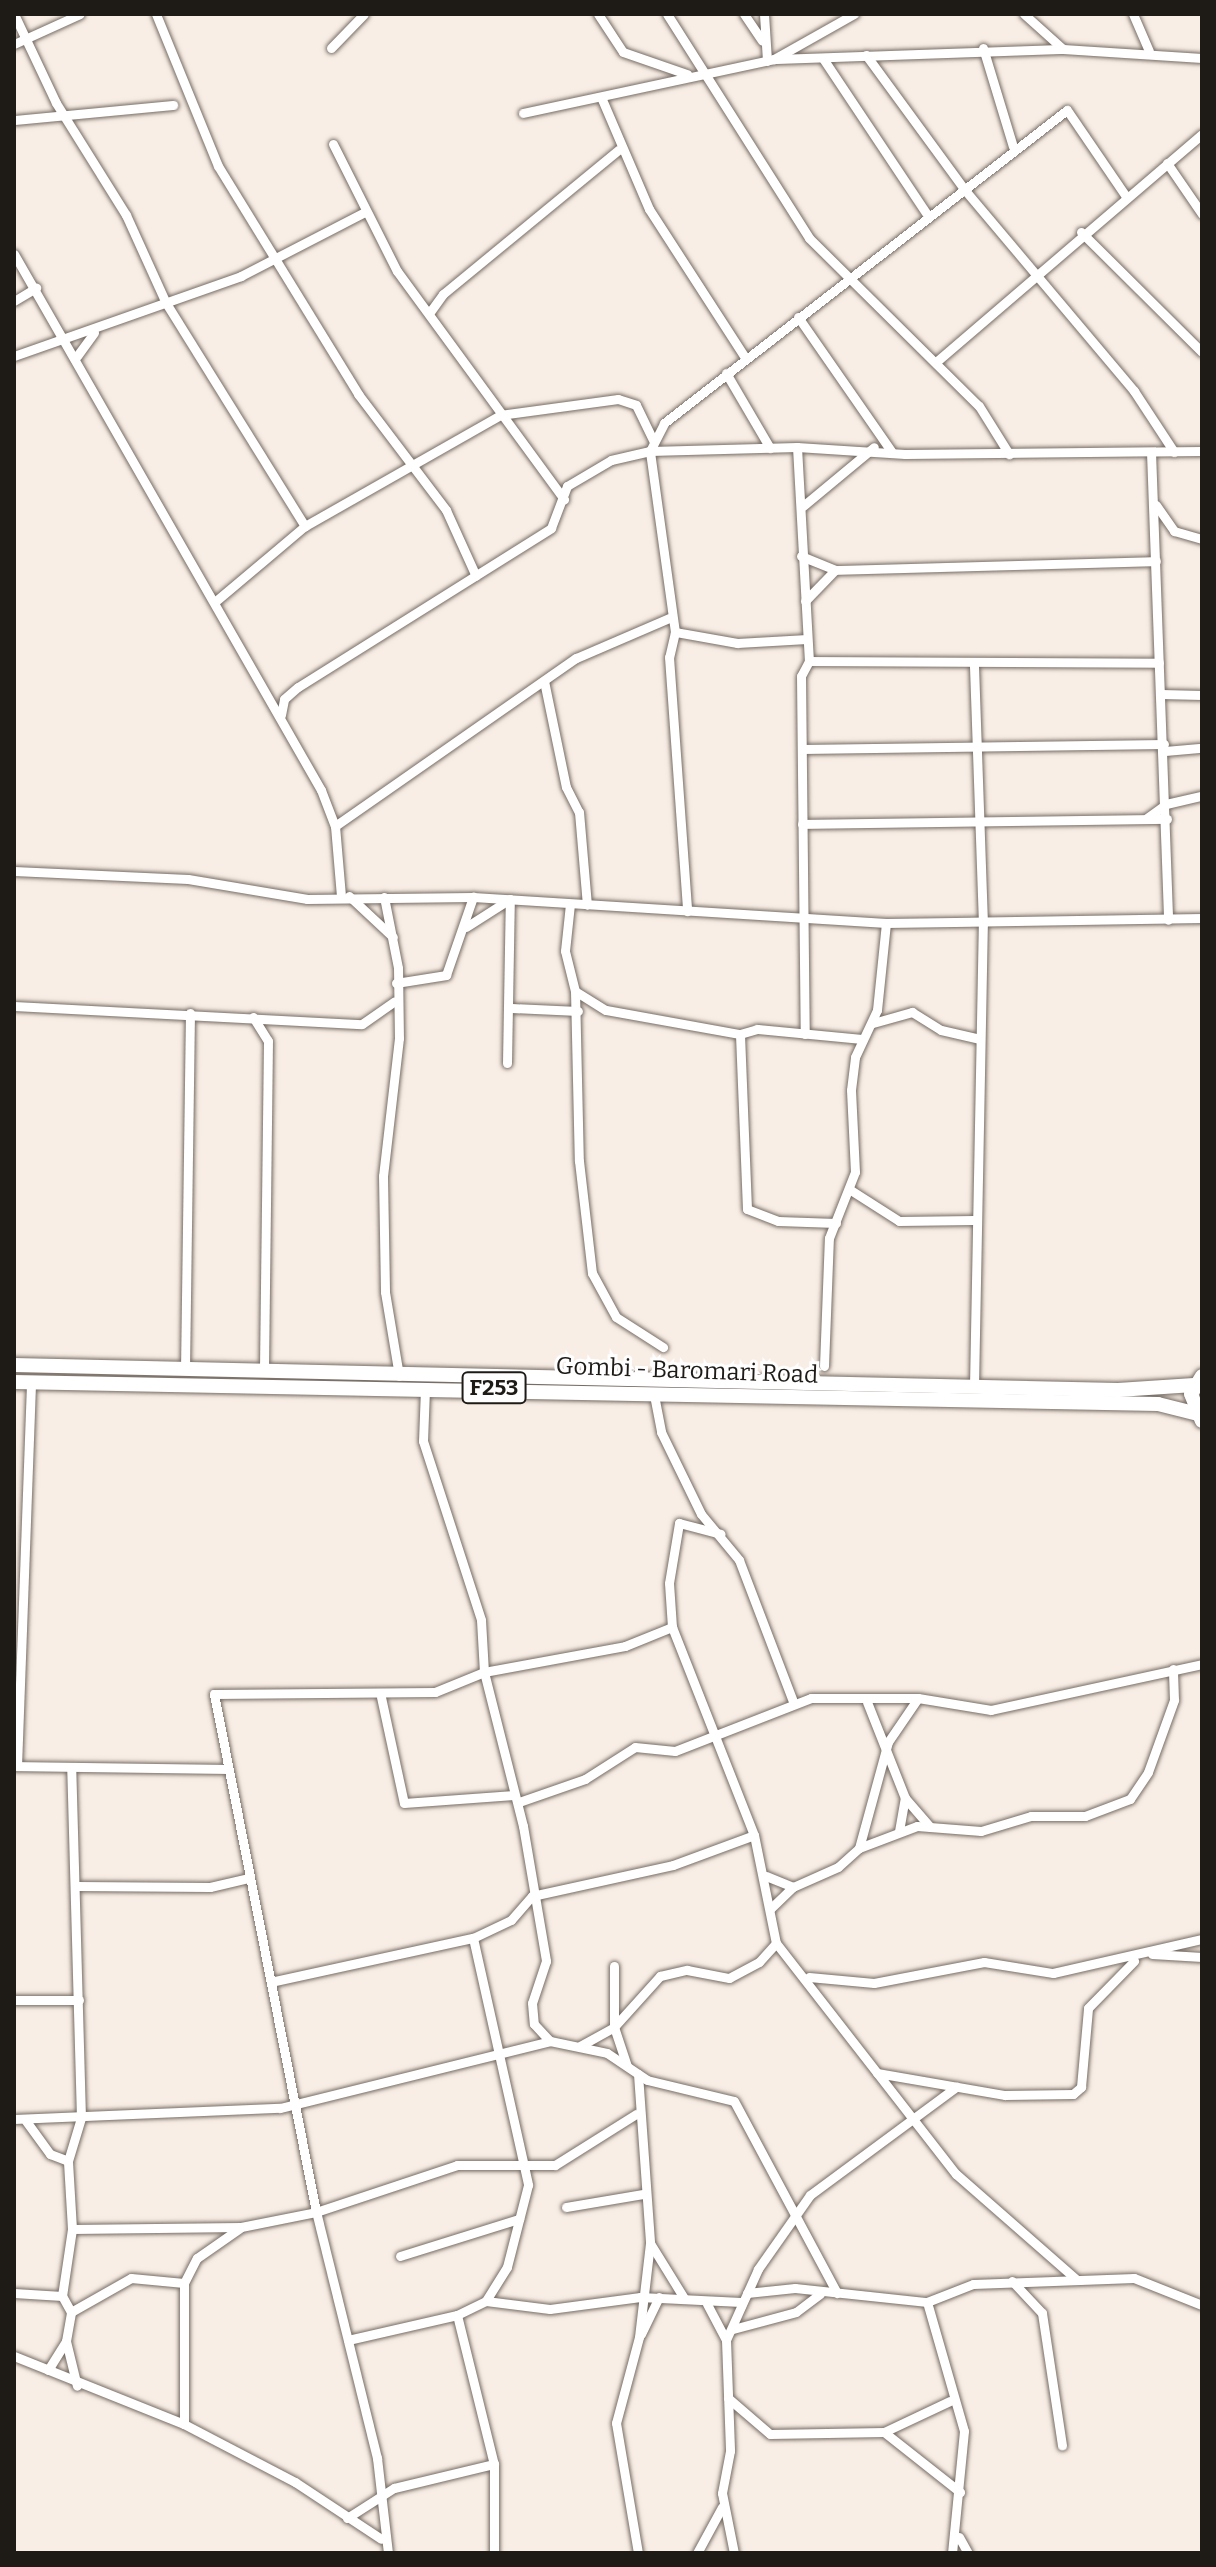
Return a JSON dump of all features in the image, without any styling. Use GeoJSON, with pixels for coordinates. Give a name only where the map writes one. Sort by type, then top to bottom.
{"type":"FeatureCollection","features":[{"type":"Feature","properties":{"kind":"main road","name":"Gombi - Baromari Road"},"geometry":{"type":"LineString","coordinates":[[14,1365],[264,1372],[399,1372],[974,1394]]}},
{"type":"Feature","properties":{"kind":"main road","name":"F253"},"geometry":{"type":"LineString","coordinates":[[1198,1380],[1198,1417],[1158,1404],[974,1394],[1198,1380]]}},
{"type":"Feature","properties":{"kind":"main road","name":"Gombi - Baromari Road"},"geometry":{"type":"LineString","coordinates":[[14,1382],[654,1395],[974,1394]]}},
{"type":"Feature","properties":{"kind":"street"},"geometry":{"type":"LineString","coordinates":[[19,42],[80,14]]}},
{"type":"Feature","properties":{"kind":"street"},"geometry":{"type":"LineString","coordinates":[[156,14],[218,166],[358,394],[415,463],[476,576]]}},
{"type":"Feature","properties":{"kind":"street"},"geometry":{"type":"LineString","coordinates":[[331,48],[364,14]]}},
{"type":"Feature","properties":{"kind":"street"},"geometry":{"type":"LineString","coordinates":[[598,14],[623,52],[687,74]]}},
{"type":"Feature","properties":{"kind":"street"},"geometry":{"type":"LineString","coordinates":[[667,14],[707,71],[809,238],[854,276],[979,406],[1009,454]]}},
{"type":"Feature","properties":{"kind":"street"},"geometry":{"type":"LineString","coordinates":[[744,14],[765,44]]}},
{"type":"Feature","properties":{"kind":"street"},"geometry":{"type":"LineString","coordinates":[[764,14],[765,44],[770,60]]}},
{"type":"Feature","properties":{"kind":"street"},"geometry":{"type":"LineString","coordinates":[[770,60],[854,14]]}},
{"type":"Feature","properties":{"kind":"street"},"geometry":{"type":"LineString","coordinates":[[1024,14],[1063,49]]}},
{"type":"Feature","properties":{"kind":"street"},"geometry":{"type":"LineString","coordinates":[[1133,14],[1149,51]]}},
{"type":"Feature","properties":{"kind":"street"},"geometry":{"type":"LineString","coordinates":[[17,15],[19,42],[126,215],[166,303],[305,526]]}},
{"type":"Feature","properties":{"kind":"street"},"geometry":{"type":"LineString","coordinates":[[983,48],[1013,147]]}},
{"type":"Feature","properties":{"kind":"street"},"geometry":{"type":"LineString","coordinates":[[523,113],[601,97],[687,74],[770,60],[824,60],[983,48],[1149,51],[1202,58]]}},
{"type":"Feature","properties":{"kind":"street"},"geometry":{"type":"LineString","coordinates":[[866,55],[964,189],[1039,271],[1174,452]]}},
{"type":"Feature","properties":{"kind":"street"},"geometry":{"type":"LineString","coordinates":[[824,60],[928,216]]}},
{"type":"Feature","properties":{"kind":"street"},"geometry":{"type":"LineString","coordinates":[[601,97],[618,150],[744,356]]}},
{"type":"Feature","properties":{"kind":"street"},"geometry":{"type":"LineString","coordinates":[[14,120],[69,119],[173,105]]}},
{"type":"Feature","properties":{"kind":"street"},"geometry":{"type":"LineString","coordinates":[[652,447],[664,423],[744,356],[854,276],[1013,147],[1067,110],[1125,195]]}},
{"type":"Feature","properties":{"kind":"street"},"geometry":{"type":"LineString","coordinates":[[936,362],[1081,232],[1202,134]]}},
{"type":"Feature","properties":{"kind":"street"},"geometry":{"type":"LineString","coordinates":[[333,144],[363,213],[500,415],[564,499]]}},
{"type":"Feature","properties":{"kind":"street"},"geometry":{"type":"LineString","coordinates":[[430,312],[443,294],[618,150]]}},
{"type":"Feature","properties":{"kind":"street"},"geometry":{"type":"LineString","coordinates":[[1167,163],[1202,214]]}},
{"type":"Feature","properties":{"kind":"street"},"geometry":{"type":"LineString","coordinates":[[14,356],[65,337],[94,333],[274,259],[363,213]]}},
{"type":"Feature","properties":{"kind":"street"},"geometry":{"type":"LineString","coordinates":[[1081,232],[1202,352]]}},
{"type":"Feature","properties":{"kind":"street"},"geometry":{"type":"LineString","coordinates":[[14,254],[77,356],[281,715],[335,826],[345,896],[394,938]]}},
{"type":"Feature","properties":{"kind":"street"},"geometry":{"type":"LineString","coordinates":[[14,301],[36,288]]}},
{"type":"Feature","properties":{"kind":"street"},"geometry":{"type":"LineString","coordinates":[[798,317],[891,451]]}},
{"type":"Feature","properties":{"kind":"street"},"geometry":{"type":"LineString","coordinates":[[77,356],[94,333]]}},
{"type":"Feature","properties":{"kind":"street"},"geometry":{"type":"LineString","coordinates":[[726,373],[770,448]]}},
{"type":"Feature","properties":{"kind":"street"},"geometry":{"type":"LineString","coordinates":[[217,600],[305,526],[500,415],[618,399],[636,405],[652,447],[669,618],[675,632],[669,657],[687,911]]}},
{"type":"Feature","properties":{"kind":"street"},"geometry":{"type":"LineString","coordinates":[[281,715],[284,699],[298,687],[551,528],[567,486],[589,467],[652,447],[874,447],[891,451],[1009,454],[1202,451]]}},
{"type":"Feature","properties":{"kind":"street"},"geometry":{"type":"LineString","coordinates":[[797,447],[803,506],[801,556],[809,661],[801,676],[805,1034]]}},
{"type":"Feature","properties":{"kind":"street"},"geometry":{"type":"LineString","coordinates":[[803,506],[874,447]]}},
{"type":"Feature","properties":{"kind":"street"},"geometry":{"type":"LineString","coordinates":[[1151,452],[1156,505],[1168,920]]}},
{"type":"Feature","properties":{"kind":"street"},"geometry":{"type":"LineString","coordinates":[[1156,505],[1174,531],[1202,539]]}},
{"type":"Feature","properties":{"kind":"street"},"geometry":{"type":"LineString","coordinates":[[1155,542],[1174,531]]}},
{"type":"Feature","properties":{"kind":"street"},"geometry":{"type":"LineString","coordinates":[[801,556],[835,570],[1156,561]]}},
{"type":"Feature","properties":{"kind":"street"},"geometry":{"type":"LineString","coordinates":[[805,601],[835,570]]}},
{"type":"Feature","properties":{"kind":"street"},"geometry":{"type":"LineString","coordinates":[[335,826],[576,658],[669,618]]}},
{"type":"Feature","properties":{"kind":"street"},"geometry":{"type":"LineString","coordinates":[[675,632],[737,643],[807,639]]}},
{"type":"Feature","properties":{"kind":"street"},"geometry":{"type":"LineString","coordinates":[[809,661],[1159,663]]}},
{"type":"Feature","properties":{"kind":"street"},"geometry":{"type":"LineString","coordinates":[[974,663],[983,924],[974,1220],[974,1394]]}},
{"type":"Feature","properties":{"kind":"street"},"geometry":{"type":"LineString","coordinates":[[544,681],[566,787],[579,812],[587,905]]}},
{"type":"Feature","properties":{"kind":"street"},"geometry":{"type":"LineString","coordinates":[[1161,694],[1202,695]]}},
{"type":"Feature","properties":{"kind":"street"},"geometry":{"type":"LineString","coordinates":[[802,749],[977,744],[1202,748]]}},
{"type":"Feature","properties":{"kind":"street"},"geometry":{"type":"LineString","coordinates":[[1145,819],[1166,804],[1202,796]]}},
{"type":"Feature","properties":{"kind":"street"},"geometry":{"type":"LineString","coordinates":[[802,824],[980,819],[1167,819]]}},
{"type":"Feature","properties":{"kind":"street"},"geometry":{"type":"LineString","coordinates":[[14,871],[345,896],[473,897],[886,923],[983,924],[1202,918]]}},
{"type":"Feature","properties":{"kind":"street"},"geometry":{"type":"LineString","coordinates":[[384,897],[394,938],[394,1002],[399,1038],[383,1176],[385,1292],[399,1372],[398,1389]]}},
{"type":"Feature","properties":{"kind":"street"},"geometry":{"type":"LineString","coordinates":[[396,983],[446,975],[466,927],[473,897]]}},
{"type":"Feature","properties":{"kind":"street"},"geometry":{"type":"LineString","coordinates":[[466,927],[510,899]]}},
{"type":"Feature","properties":{"kind":"street"},"geometry":{"type":"LineString","coordinates":[[507,1063],[512,1008],[510,899]]}},
{"type":"Feature","properties":{"kind":"street"},"geometry":{"type":"LineString","coordinates":[[570,904],[565,951],[575,991],[579,1161],[592,1273],[616,1317],[663,1347]]}},
{"type":"Feature","properties":{"kind":"street"},"geometry":{"type":"LineString","coordinates":[[824,1366],[826,1262],[849,1189],[858,1148],[851,1090],[863,1039],[873,1023],[886,923]]}},
{"type":"Feature","properties":{"kind":"street"},"geometry":{"type":"LineString","coordinates":[[575,991],[586,1003],[740,1034],[805,1034],[863,1039]]}},
{"type":"Feature","properties":{"kind":"street"},"geometry":{"type":"LineString","coordinates":[[14,1006],[362,1024],[394,1002]]}},
{"type":"Feature","properties":{"kind":"street"},"geometry":{"type":"LineString","coordinates":[[512,1008],[575,1013],[586,1003]]}},
{"type":"Feature","properties":{"kind":"street"},"geometry":{"type":"LineString","coordinates":[[873,1023],[912,1012],[941,1030],[980,1039]]}},
{"type":"Feature","properties":{"kind":"street"},"geometry":{"type":"LineString","coordinates":[[185,1370],[190,1013]]}},
{"type":"Feature","properties":{"kind":"street"},"geometry":{"type":"LineString","coordinates":[[253,1017],[268,1041],[264,1372]]}},
{"type":"Feature","properties":{"kind":"street"},"geometry":{"type":"LineString","coordinates":[[740,1034],[747,1209],[778,1221],[836,1223]]}},
{"type":"Feature","properties":{"kind":"street"},"geometry":{"type":"LineString","coordinates":[[849,1189],[899,1221],[974,1220]]}},
{"type":"Feature","properties":{"kind":"street"},"geometry":{"type":"LineString","coordinates":[[31,1382],[16,1766],[225,1769]]}},
{"type":"Feature","properties":{"kind":"street"},"geometry":{"type":"LineString","coordinates":[[425,1389],[423,1441],[481,1620],[484,1672],[516,1799],[546,1961],[532,2011],[550,2041]]}},
{"type":"Feature","properties":{"kind":"street"},"geometry":{"type":"LineString","coordinates":[[654,1395],[661,1432],[701,1514],[721,1534],[739,1560],[794,1704]]}},
{"type":"Feature","properties":{"kind":"street"},"geometry":{"type":"LineString","coordinates":[[721,1534],[679,1523],[669,1583],[672,1627],[754,1835],[766,1876],[776,1943],[809,1977],[877,2073],[956,2174],[1045,2259],[1077,2280]]}},
{"type":"Feature","properties":{"kind":"street"},"geometry":{"type":"LineString","coordinates":[[388,2553],[381,2539],[377,2458],[316,2212],[275,1981],[248,1878],[225,1769],[214,1694],[292,1689],[381,1697],[435,1692],[484,1672],[580,1649],[613,1649],[672,1627]]}},
{"type":"Feature","properties":{"kind":"street"},"geometry":{"type":"LineString","coordinates":[[381,1697],[404,1803],[516,1799],[585,1779],[635,1747],[675,1751],[712,1733],[770,1719],[794,1704],[811,1698],[867,1702],[918,1698],[991,1710],[1202,1664]]}},
{"type":"Feature","properties":{"kind":"street"},"geometry":{"type":"LineString","coordinates":[[770,1909],[793,1887],[838,1867],[859,1848],[899,1831],[930,1827],[981,1831],[1031,1816],[1085,1816],[1130,1799],[1148,1772],[1174,1700],[1173,1669]]}},
{"type":"Feature","properties":{"kind":"street"},"geometry":{"type":"LineString","coordinates":[[859,1848],[888,1742],[918,1698]]}},
{"type":"Feature","properties":{"kind":"street"},"geometry":{"type":"LineString","coordinates":[[867,1702],[888,1742],[905,1798],[930,1827]]}},
{"type":"Feature","properties":{"kind":"street"},"geometry":{"type":"LineString","coordinates":[[48,2370],[66,2341],[71,2312],[62,2296],[72,2229],[68,2161],[81,2118],[71,1767]]}},
{"type":"Feature","properties":{"kind":"street"},"geometry":{"type":"LineString","coordinates":[[899,1831],[905,1798]]}},
{"type":"Feature","properties":{"kind":"street"},"geometry":{"type":"LineString","coordinates":[[275,1981],[473,1938],[511,1920],[532,1896],[673,1865],[754,1835]]}},
{"type":"Feature","properties":{"kind":"street"},"geometry":{"type":"LineString","coordinates":[[766,1876],[793,1887]]}},
{"type":"Feature","properties":{"kind":"street"},"geometry":{"type":"LineString","coordinates":[[76,1886],[210,1887],[248,1878]]}},
{"type":"Feature","properties":{"kind":"street"},"geometry":{"type":"LineString","coordinates":[[348,2340],[457,2315],[486,2301],[507,2267],[519,2219],[525,2162],[473,1938]]}},
{"type":"Feature","properties":{"kind":"street"},"geometry":{"type":"LineString","coordinates":[[809,1977],[874,1983],[984,1962],[1053,1973],[1137,1958],[1202,1939]]}},
{"type":"Feature","properties":{"kind":"street"},"geometry":{"type":"LineString","coordinates":[[580,2046],[614,2027],[660,1976],[687,1970],[729,1978],[759,1962],[776,1943]]}},
{"type":"Feature","properties":{"kind":"street"},"geometry":{"type":"LineString","coordinates":[[1152,1954],[1202,1957]]}},
{"type":"Feature","properties":{"kind":"street"},"geometry":{"type":"LineString","coordinates":[[877,2073],[957,2087],[1073,2094],[1081,2087],[1088,2008],[1137,1958]]}},
{"type":"Feature","properties":{"kind":"street"},"geometry":{"type":"LineString","coordinates":[[614,1966],[614,2027],[627,2066]]}},
{"type":"Feature","properties":{"kind":"street"},"geometry":{"type":"LineString","coordinates":[[14,2000],[79,2000]]}},
{"type":"Feature","properties":{"kind":"street"},"geometry":{"type":"LineString","coordinates":[[14,2119],[81,2118],[295,2103],[550,2041],[580,2046],[627,2066],[638,2074],[734,2101],[837,2293]]}},
{"type":"Feature","properties":{"kind":"street"},"geometry":{"type":"LineString","coordinates":[[638,2074],[636,2114],[650,2243],[640,2297],[639,2337]]}},
{"type":"Feature","properties":{"kind":"street"},"geometry":{"type":"LineString","coordinates":[[726,2340],[744,2298],[810,2195],[916,2123],[957,2087]]}},
{"type":"Feature","properties":{"kind":"street"},"geometry":{"type":"LineString","coordinates":[[72,2229],[241,2227],[316,2212],[457,2165],[570,2159],[636,2114]]}},
{"type":"Feature","properties":{"kind":"street"},"geometry":{"type":"LineString","coordinates":[[26,2121],[50,2154],[68,2161]]}},
{"type":"Feature","properties":{"kind":"street"},"geometry":{"type":"LineString","coordinates":[[566,2207],[643,2194]]}},
{"type":"Feature","properties":{"kind":"street"},"geometry":{"type":"LineString","coordinates":[[400,2256],[519,2219]]}},
{"type":"Feature","properties":{"kind":"street"},"geometry":{"type":"LineString","coordinates":[[184,2424],[184,2283],[197,2258],[241,2227]]}},
{"type":"Feature","properties":{"kind":"street"},"geometry":{"type":"LineString","coordinates":[[650,2243],[684,2298]]}},
{"type":"Feature","properties":{"kind":"street"},"geometry":{"type":"LineString","coordinates":[[1045,2259],[1056,2279]]}},
{"type":"Feature","properties":{"kind":"street"},"geometry":{"type":"LineString","coordinates":[[71,2312],[131,2278],[184,2283]]}},
{"type":"Feature","properties":{"kind":"street"},"geometry":{"type":"LineString","coordinates":[[486,2301],[550,2309],[640,2297],[684,2298],[707,2304],[795,2288],[820,2294],[927,2302],[973,2284],[1056,2279],[1149,2280],[1202,2305]]}},
{"type":"Feature","properties":{"kind":"street"},"geometry":{"type":"LineString","coordinates":[[1012,2281],[1042,2313],[1062,2445]]}},
{"type":"Feature","properties":{"kind":"street"},"geometry":{"type":"LineString","coordinates":[[14,2293],[62,2296]]}},
{"type":"Feature","properties":{"kind":"street"},"geometry":{"type":"LineString","coordinates":[[733,2329],[796,2312],[820,2294]]}},
{"type":"Feature","properties":{"kind":"street"},"geometry":{"type":"LineString","coordinates":[[638,2553],[616,2423],[639,2337],[659,2297]]}},
{"type":"Feature","properties":{"kind":"street"},"geometry":{"type":"LineString","coordinates":[[927,2302],[950,2401],[964,2431],[959,2537],[952,2553]]}},
{"type":"Feature","properties":{"kind":"street"},"geometry":{"type":"LineString","coordinates":[[707,2304],[726,2340],[728,2398],[722,2507],[734,2553]]}},
{"type":"Feature","properties":{"kind":"street"},"geometry":{"type":"LineString","coordinates":[[457,2315],[494,2464],[494,2553]]}},
{"type":"Feature","properties":{"kind":"street"},"geometry":{"type":"LineString","coordinates":[[66,2341],[77,2386]]}},
{"type":"Feature","properties":{"kind":"street"},"geometry":{"type":"LineString","coordinates":[[14,2356],[77,2386],[184,2424],[381,2539]]}},
{"type":"Feature","properties":{"kind":"street"},"geometry":{"type":"LineString","coordinates":[[728,2398],[770,2434],[884,2432],[950,2401]]}},
{"type":"Feature","properties":{"kind":"street"},"geometry":{"type":"LineString","coordinates":[[884,2432],[960,2492]]}},
{"type":"Feature","properties":{"kind":"street"},"geometry":{"type":"LineString","coordinates":[[347,2518],[378,2498],[494,2464]]}},
{"type":"Feature","properties":{"kind":"street"},"geometry":{"type":"LineString","coordinates":[[697,2553],[722,2507]]}},
{"type":"Feature","properties":{"kind":"street"},"geometry":{"type":"LineString","coordinates":[[959,2537],[968,2553]]}}]}
